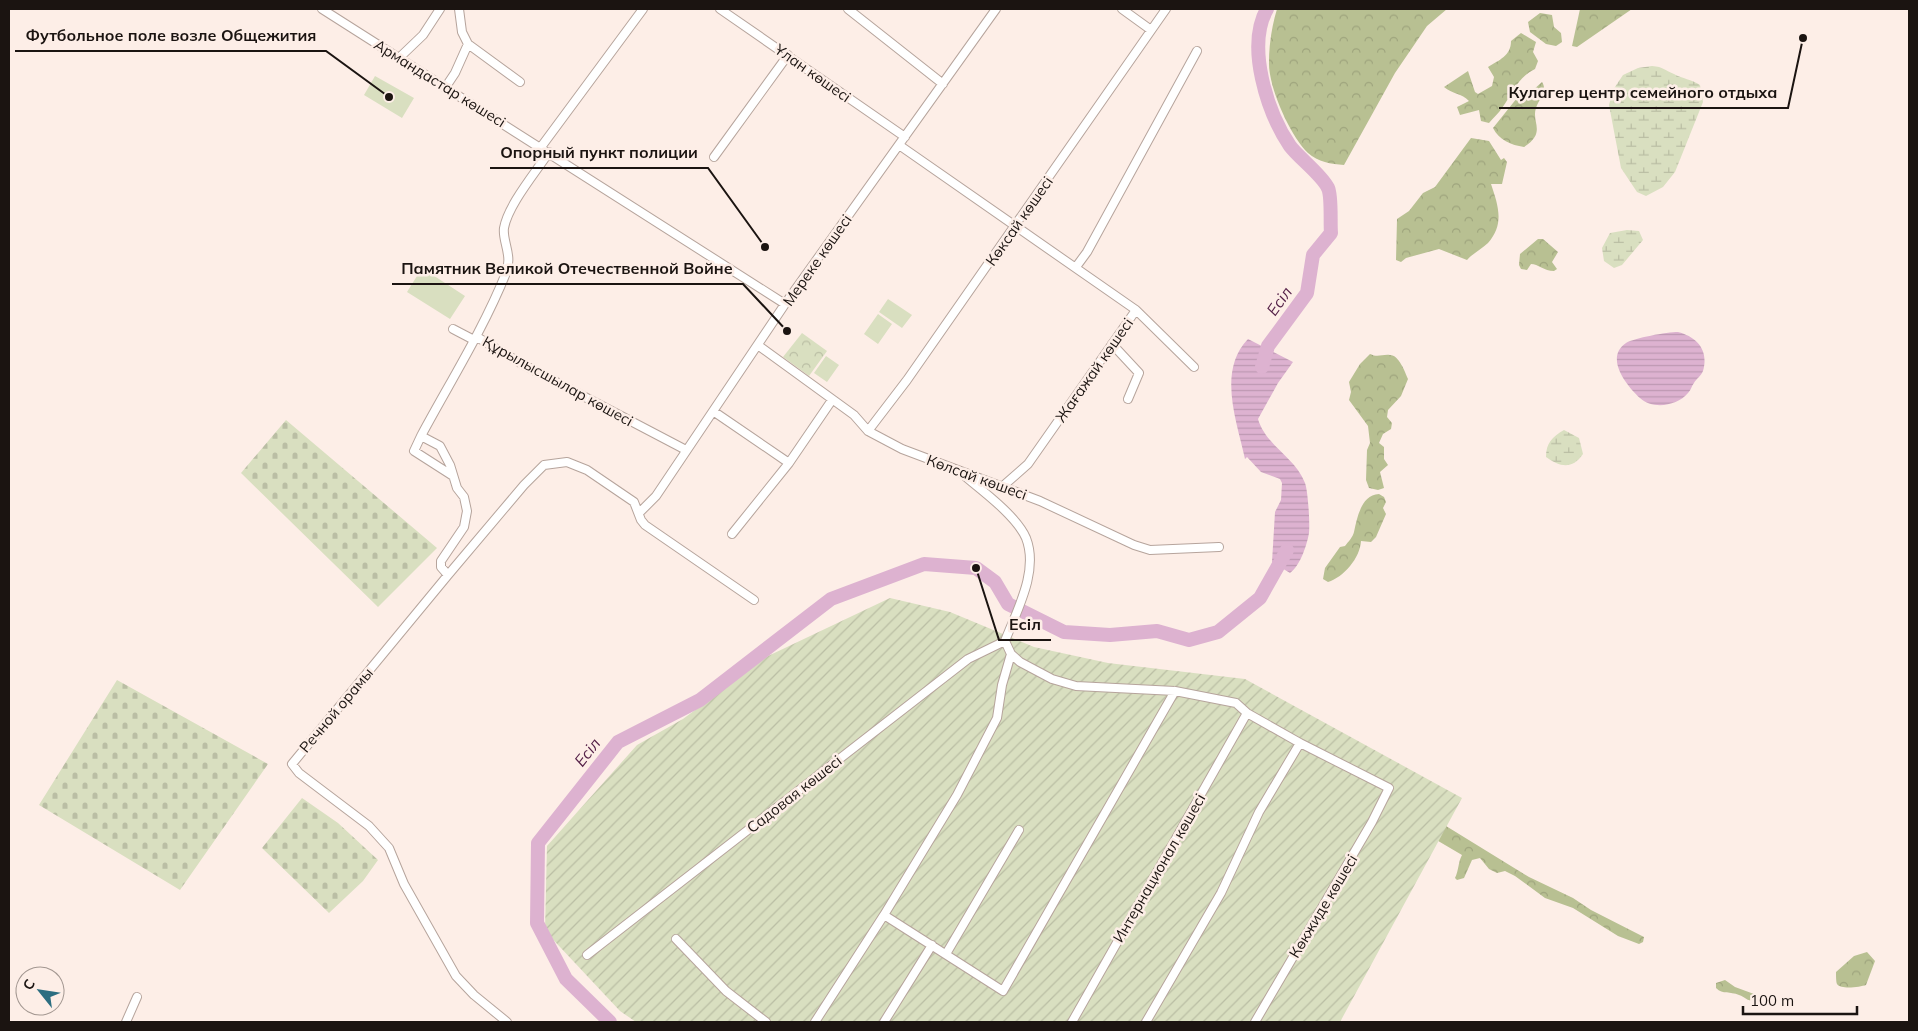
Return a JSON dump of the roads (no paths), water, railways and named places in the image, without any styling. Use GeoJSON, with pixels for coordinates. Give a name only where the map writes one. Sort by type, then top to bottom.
{"type":"FeatureCollection","features":[{"type":"Feature","properties":{"kind":"street","name":"Армандастар көшесі"},"geometry":{"type":"LineString","coordinates":[[322,9],[785,304]]}},
{"type":"Feature","properties":{"kind":"street"},"geometry":{"type":"LineString","coordinates":[[400,57],[423,35],[440,9]]}},
{"type":"Feature","properties":{"kind":"street"},"geometry":{"type":"LineString","coordinates":[[459,9],[462,32],[468,44],[520,82]]}},
{"type":"Feature","properties":{"kind":"street"},"geometry":{"type":"LineString","coordinates":[[541,147],[643,9]]}},
{"type":"Feature","properties":{"kind":"street","name":"Ұлан көшесі"},"geometry":{"type":"LineString","coordinates":[[720,9],[905,137]]}},
{"type":"Feature","properties":{"kind":"street"},"geometry":{"type":"LineString","coordinates":[[848,9],[943,84]]}},
{"type":"Feature","properties":{"kind":"street","name":"Мереке көшесі"},"geometry":{"type":"LineString","coordinates":[[640,512],[656,496],[759,346],[785,304],[996,9]]}},
{"type":"Feature","properties":{"kind":"street"},"geometry":{"type":"LineString","coordinates":[[1122,9],[1152,30]]}},
{"type":"Feature","properties":{"kind":"street","name":"Көксай көшесі"},"geometry":{"type":"LineString","coordinates":[[868,431],[907,380],[1166,9]]}},
{"type":"Feature","properties":{"kind":"street"},"geometry":{"type":"LineString","coordinates":[[445,88],[455,73],[468,44]]}},
{"type":"Feature","properties":{"kind":"street"},"geometry":{"type":"LineString","coordinates":[[1076,267],[1087,252],[1197,51]]}},
{"type":"Feature","properties":{"kind":"street"},"geometry":{"type":"LineString","coordinates":[[714,157],[788,55]]}},
{"type":"Feature","properties":{"kind":"street"},"geometry":{"type":"LineString","coordinates":[[899,145],[1014,227]]}},
{"type":"Feature","properties":{"kind":"street","name":"Құрылысшылар көшесі"},"geometry":{"type":"LineString","coordinates":[[549,152],[509,216],[504,229],[509,252],[507,270],[475,339],[686,450]]}},
{"type":"Feature","properties":{"kind":"street","name":"Жағажай көшесі"},"geometry":{"type":"LineString","coordinates":[[1003,486],[1028,464],[1136,310],[1076,267],[1014,227]]}},
{"type":"Feature","properties":{"kind":"street"},"geometry":{"type":"LineString","coordinates":[[1136,310],[1194,367]]}},
{"type":"Feature","properties":{"kind":"street"},"geometry":{"type":"LineString","coordinates":[[452,329],[475,339],[414,452],[454,476]]}},
{"type":"Feature","properties":{"kind":"street"},"geometry":{"type":"LineString","coordinates":[[1112,344],[1139,373],[1128,399]]}},
{"type":"Feature","properties":{"kind":"street","name":"Көлсай көшесі"},"geometry":{"type":"LineString","coordinates":[[759,346],[854,415],[868,431],[902,449],[961,473],[1003,486],[1075,516],[1134,546],[1150,550],[1219,547]]}},
{"type":"Feature","properties":{"kind":"street"},"geometry":{"type":"LineString","coordinates":[[732,534],[789,463],[832,400]]}},
{"type":"Feature","properties":{"kind":"street"},"geometry":{"type":"LineString","coordinates":[[713,411],[789,463]]}},
{"type":"Feature","properties":{"kind":"street"},"geometry":{"type":"LineString","coordinates":[[421,436],[440,446],[454,476],[457,488],[464,497],[467,511],[464,527],[441,561],[441,567],[448,575]]}},
{"type":"Feature","properties":{"kind":"street","name":"Речной орамы"},"geometry":{"type":"LineString","coordinates":[[508,1022],[474,995],[456,976],[404,884],[389,848],[369,826],[299,773],[292,764],[448,575],[524,485],[544,465],[566,462],[587,470],[634,502],[640,512],[641,520],[646,525],[754,600]]}},
{"type":"Feature","properties":{"kind":"street"},"geometry":{"type":"LineString","coordinates":[[961,473],[1009,515],[1025,537],[1030,555],[1023,594],[1005,641],[1011,654],[1020,662],[1052,679],[1076,686],[1176,691],[1236,702],[1247,713],[1300,743],[1259,812],[1221,893],[1146,1022]]}},
{"type":"Feature","properties":{"kind":"street","name":"Садовая көшесі"},"geometry":{"type":"LineString","coordinates":[[587,955],[968,659],[1005,641]]}},
{"type":"Feature","properties":{"kind":"street"},"geometry":{"type":"LineString","coordinates":[[815,1022],[884,915],[957,795],[998,718],[1002,685],[1011,654]]}},
{"type":"Feature","properties":{"kind":"street"},"geometry":{"type":"LineString","coordinates":[[884,915],[1003,990],[1176,691]]}},
{"type":"Feature","properties":{"kind":"street","name":"Интернационал көшесі"},"geometry":{"type":"LineString","coordinates":[[1072,1022],[1247,713]]}},
{"type":"Feature","properties":{"kind":"street","name":"Көкжиде көшесі"},"geometry":{"type":"LineString","coordinates":[[1255,1022],[1372,822],[1388,788],[1300,743]]}},
{"type":"Feature","properties":{"kind":"street"},"geometry":{"type":"LineString","coordinates":[[946,954],[1018,830]]}},
{"type":"Feature","properties":{"kind":"street"},"geometry":{"type":"LineString","coordinates":[[676,939],[726,991],[766,1022]]}},
{"type":"Feature","properties":{"kind":"street"},"geometry":{"type":"LineString","coordinates":[[884,1022],[932,946]]}},
{"type":"Feature","properties":{"kind":"street"},"geometry":{"type":"LineString","coordinates":[[126,1022],[137,997]]}},
{"type":"Feature","properties":{"kind":"waterway","name":"Есіл"},"geometry":{"type":"LineString","coordinates":[[1262,367],[1268,346],[1307,293],[1313,255],[1331,233],[1328,188],[1321,178],[1290,146],[1267,97],[1262,79],[1258,41],[1261,24],[1267,9]]}},
{"type":"Feature","properties":{"kind":"waterway","name":"Есіл"},"geometry":{"type":"LineString","coordinates":[[610,1022],[566,979],[537,923],[538,843],[618,742],[700,700],[831,599],[924,564],[976,568],[995,582],[1008,604],[1064,632],[1110,635],[1157,631],[1189,640],[1218,632],[1260,598],[1287,550]]}},
{"type":"Feature","properties":{"kind":"place","name":"Кулагер центр семейного отдыха"},"geometry":{"type":"Point","coordinates":[1803,38]}},
{"type":"Feature","properties":{"kind":"place","name":"Футбольное поле возле Общежития"},"geometry":{"type":"Point","coordinates":[389,97]}},
{"type":"Feature","properties":{"kind":"place","name":"Опорный пункт полиции"},"geometry":{"type":"Point","coordinates":[765,247]}},
{"type":"Feature","properties":{"kind":"place","name":"Памятник Великой Отечественной Войне"},"geometry":{"type":"Point","coordinates":[787,331]}},
{"type":"Feature","properties":{"kind":"place","name":"Есіл"},"geometry":{"type":"Point","coordinates":[976,568]}}]}
